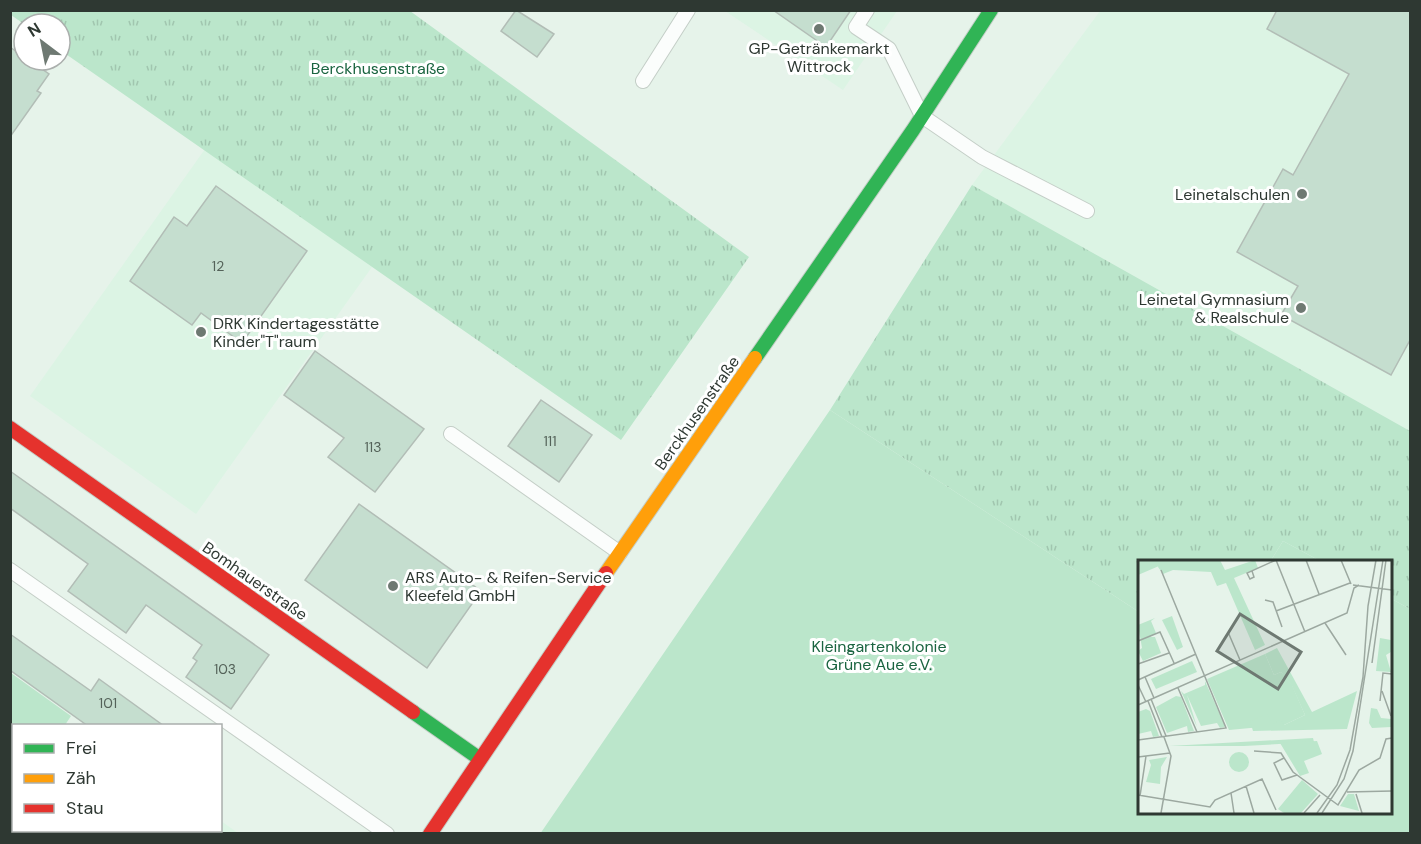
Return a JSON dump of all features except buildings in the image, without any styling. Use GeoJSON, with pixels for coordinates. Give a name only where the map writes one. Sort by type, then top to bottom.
{"type":"FeatureCollection","features":[{"type":"Feature","properties":{"kind":"street","name":"Berckhusenstraße"},"geometry":{"type":"LineString","coordinates":[[430,834],[620,553],[922,116],[991,10]]}},
{"type":"Feature","properties":{"kind":"street","name":"Bomhauerstraße"},"geometry":{"type":"LineString","coordinates":[[10,428],[480,759]]}},
{"type":"Feature","properties":{"kind":"lane"},"geometry":{"type":"LineString","coordinates":[[867,10],[856,27],[889,49],[922,116],[982,157],[1087,211]]}},
{"type":"Feature","properties":{"kind":"lane"},"geometry":{"type":"LineString","coordinates":[[643,81],[687,13]]}},
{"type":"Feature","properties":{"kind":"lane"},"geometry":{"type":"LineString","coordinates":[[451,434],[620,553]]}},
{"type":"Feature","properties":{"kind":"lane"},"geometry":{"type":"LineString","coordinates":[[10,570],[387,834]]}},
{"type":"Feature","properties":{"kind":"shaded area"},"geometry":{"type":"Polygon","coordinates":[[[725,11],[897,11],[843,90],[725,11]]]}},
{"type":"Feature","properties":{"kind":"shaded area","name":"Leinetal Gymnasium & Realschule"},"geometry":{"type":"Polygon","coordinates":[[[1100,11],[1410,11],[1410,431],[972,185],[1100,11]]]}},
{"type":"Feature","properties":{"kind":"shaded area","name":"DRK Kindertagesstätte Kinder\"T\"raum"},"geometry":{"type":"Polygon","coordinates":[[[205,149],[372,267],[196,514],[30,396],[205,149]]]}},
{"type":"Feature","properties":{"kind":"shaded area"},"geometry":{"type":"Polygon","coordinates":[[[12,805],[12,832],[222,832],[222,822],[238,833],[11,833],[12,805]]]}},
{"type":"Feature","properties":{"kind":"green space"},"geometry":{"type":"Polygon","coordinates":[[[11,10],[410,11],[749,257],[621,440],[72,58],[72,12],[12,12],[11,15],[11,10]]]}},
{"type":"Feature","properties":{"kind":"green space"},"geometry":{"type":"Polygon","coordinates":[[[972,185],[1410,431],[1410,609],[1391,599],[1391,560],[1318,560],[1283,541],[1271,560],[1138,560],[1138,611],[830,410],[972,185]]]}},
{"type":"Feature","properties":{"kind":"green space","name":"Kleingartenkolonie Grüne Aue e.V."},"geometry":{"type":"Polygon","coordinates":[[[830,410],[1138,611],[1138,814],[1391,814],[1391,599],[1410,609],[1410,833],[540,834],[830,410]]]}},
{"type":"Feature","properties":{"kind":"green space"},"geometry":{"type":"Polygon","coordinates":[[[1283,541],[1318,560],[1271,560],[1283,541]]]}},
{"type":"Feature","properties":{"kind":"green space"},"geometry":{"type":"Polygon","coordinates":[[[11,673],[71,716],[66,724],[12,724],[11,807],[11,673]]]}},
{"type":"Feature","properties":{"kind":"traffic: fast"},"geometry":{"type":"LineString","coordinates":[[755,358],[913,130],[991,10]]}},
{"type":"Feature","properties":{"kind":"traffic: fast"},"geometry":{"type":"LineString","coordinates":[[413,712],[480,759]]}},
{"type":"Feature","properties":{"kind":"traffic: slow"},"geometry":{"type":"LineString","coordinates":[[606,573],[755,358]]}},
{"type":"Feature","properties":{"kind":"traffic: jam"},"geometry":{"type":"LineString","coordinates":[[10,428],[413,712]]}},
{"type":"Feature","properties":{"kind":"traffic: jam"},"geometry":{"type":"LineString","coordinates":[[430,834],[606,573]]}},
{"type":"Feature","properties":{"kind":"place","name":"GP-Getränkemarkt Wittrock"},"geometry":{"type":"Point","coordinates":[819,29]}},
{"type":"Feature","properties":{"kind":"place","name":"Leinetalschulen"},"geometry":{"type":"Point","coordinates":[1302,194]}},
{"type":"Feature","properties":{"kind":"place","name":"Leinetal Gymnasium & Realschule"},"geometry":{"type":"Point","coordinates":[1301,308]}},
{"type":"Feature","properties":{"kind":"place","name":"DRK Kindertagesstätte Kinder\"T\"raum"},"geometry":{"type":"Point","coordinates":[201,332]}},
{"type":"Feature","properties":{"kind":"place","name":"ARS Auto- & Reifen-Service Kleefeld GmbH"},"geometry":{"type":"Point","coordinates":[393,586]}}]}
